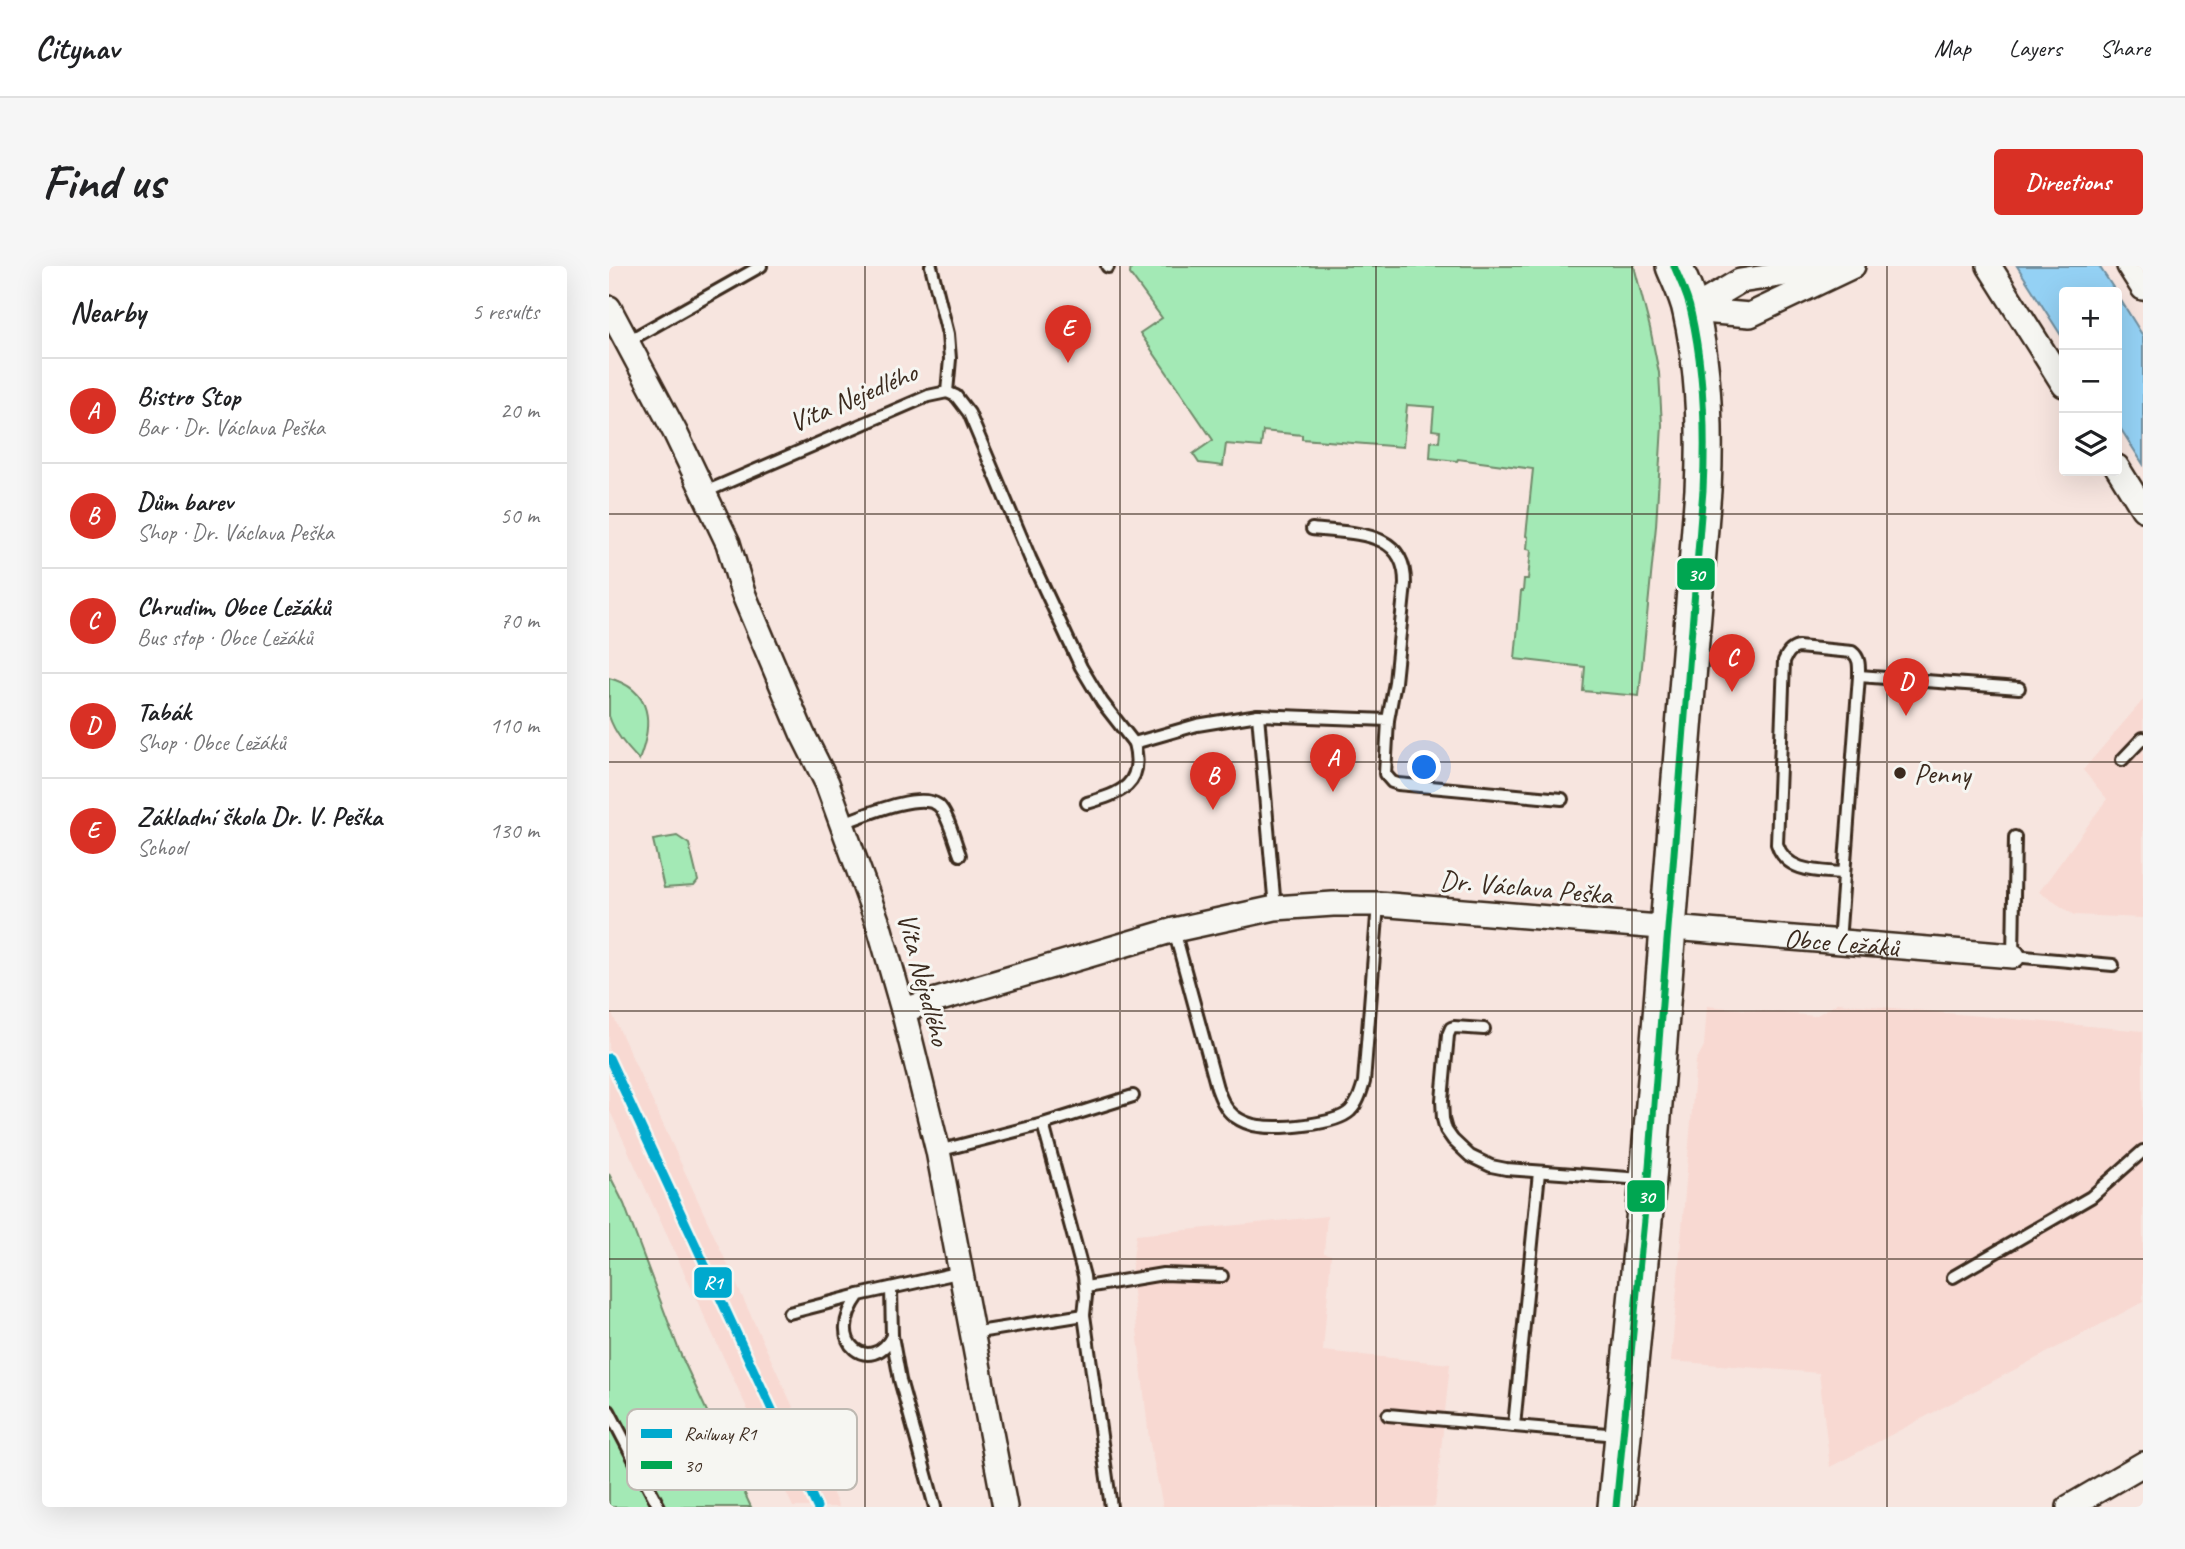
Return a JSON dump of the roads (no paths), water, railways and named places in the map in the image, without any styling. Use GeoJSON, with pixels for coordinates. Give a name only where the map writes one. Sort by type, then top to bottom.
{"type":"FeatureCollection","features":[{"type":"Feature","properties":{"kind":"main road"},"geometry":{"type":"LineString","coordinates":[[1616,1507],[1700,555],[1704,469],[1702,382],[1691,310],[1674,266]]}},
{"type":"Feature","properties":{"kind":"street"},"geometry":{"type":"LineString","coordinates":[[1691,310],[1740,281],[1839,266]]}},
{"type":"Feature","properties":{"kind":"street"},"geometry":{"type":"LineString","coordinates":[[1691,310],[1750,315],[1853,266]]}},
{"type":"Feature","properties":{"kind":"street"},"geometry":{"type":"LineString","coordinates":[[1989,266],[2059,376]]}},
{"type":"Feature","properties":{"kind":"street"},"geometry":{"type":"LineString","coordinates":[[2129,266],[2143,288]]}},
{"type":"Feature","properties":{"kind":"street","name":"Víta Nejedlého"},"geometry":{"type":"LineString","coordinates":[[609,308],[705,492],[732,554],[743,593],[811,754],[825,777],[880,926],[904,1010],[937,1151],[1005,1507]]}},
{"type":"Feature","properties":{"kind":"street"},"geometry":{"type":"LineString","coordinates":[[2122,475],[2143,509]]}},
{"type":"Feature","properties":{"kind":"street","name":"Dr. Václava Peška"},"geometry":{"type":"LineString","coordinates":[[904,1010],[1174,930],[1275,908],[1321,904],[1378,904],[1668,928]]}},
{"type":"Feature","properties":{"kind":"street","name":"Obce Ležáků"},"geometry":{"type":"LineString","coordinates":[[1668,928],[2013,956]]}},
{"type":"Feature","properties":{"kind":"street"},"geometry":{"type":"LineString","coordinates":[[2069,1507],[2143,1464]]}},
{"type":"Feature","properties":{"kind":"lane"},"geometry":{"type":"LineString","coordinates":[[628,341],[761,266]]}},
{"type":"Feature","properties":{"kind":"lane","name":"Víta Nejedlého"},"geometry":{"type":"LineString","coordinates":[[935,268],[948,334],[950,359],[947,392]]}},
{"type":"Feature","properties":{"kind":"lane","name":"Víta Nejedlého"},"geometry":{"type":"LineString","coordinates":[[705,492],[928,396],[947,392],[956,396],[969,413],[1030,558],[1081,667],[1102,702],[1134,743]]}},
{"type":"Feature","properties":{"kind":"lane"},"geometry":{"type":"LineString","coordinates":[[1312,529],[1380,539],[1397,552],[1402,561],[1405,571],[1403,598],[1384,768],[1385,774],[1392,782],[1562,799]]}},
{"type":"Feature","properties":{"kind":"lane"},"geometry":{"type":"LineString","coordinates":[[1839,942],[1859,676],[1859,662],[1856,655],[1844,650],[1798,647],[1787,654],[1784,661],[1777,844],[1780,852],[1793,865],[1812,871],[1844,873]]}},
{"type":"Feature","properties":{"kind":"lane"},"geometry":{"type":"LineString","coordinates":[[1859,676],[2019,688]]}},
{"type":"Feature","properties":{"kind":"lane"},"geometry":{"type":"LineString","coordinates":[[1258,715],[1275,908]]}},
{"type":"Feature","properties":{"kind":"lane"},"geometry":{"type":"LineString","coordinates":[[1087,803],[1114,795],[1131,783],[1137,761],[1134,743],[1197,724],[1258,715],[1388,720]]}},
{"type":"Feature","properties":{"kind":"lane"},"geometry":{"type":"LineString","coordinates":[[2122,760],[2143,738]]}},
{"type":"Feature","properties":{"kind":"lane"},"geometry":{"type":"LineString","coordinates":[[843,823],[902,804],[931,802],[944,812],[960,855]]}},
{"type":"Feature","properties":{"kind":"lane"},"geometry":{"type":"LineString","coordinates":[[2015,837],[2013,956],[2113,965]]}},
{"type":"Feature","properties":{"kind":"lane"},"geometry":{"type":"LineString","coordinates":[[1174,930],[1217,1088],[1227,1110],[1244,1122],[1257,1126],[1323,1122],[1339,1118],[1350,1111],[1364,1082],[1378,904]]}},
{"type":"Feature","properties":{"kind":"lane"},"geometry":{"type":"LineString","coordinates":[[1484,1029],[1454,1027],[1449,1031],[1442,1100],[1446,1130],[1459,1147],[1478,1161],[1506,1169],[1647,1179]]}},
{"type":"Feature","properties":{"kind":"lane"},"geometry":{"type":"LineString","coordinates":[[937,1151],[1043,1124],[1133,1096]]}},
{"type":"Feature","properties":{"kind":"lane"},"geometry":{"type":"LineString","coordinates":[[1043,1124],[1086,1287],[1084,1315],[1111,1507]]}},
{"type":"Feature","properties":{"kind":"lane"},"geometry":{"type":"LineString","coordinates":[[1953,1277],[2091,1197],[2143,1151]]}},
{"type":"Feature","properties":{"kind":"lane"},"geometry":{"type":"LineString","coordinates":[[1514,1426],[1539,1172]]}},
{"type":"Feature","properties":{"kind":"lane"},"geometry":{"type":"LineString","coordinates":[[789,1312],[962,1272]]}},
{"type":"Feature","properties":{"kind":"lane"},"geometry":{"type":"LineString","coordinates":[[1086,1287],[1163,1274],[1222,1276]]}},
{"type":"Feature","properties":{"kind":"lane"},"geometry":{"type":"LineString","coordinates":[[891,1287],[892,1336],[899,1380],[935,1507]]}},
{"type":"Feature","properties":{"kind":"lane"},"geometry":{"type":"LineString","coordinates":[[859,1295],[846,1318],[846,1336],[854,1350],[876,1352],[883,1349],[892,1336]]}},
{"type":"Feature","properties":{"kind":"lane"},"geometry":{"type":"LineString","coordinates":[[972,1333],[1084,1315]]}},
{"type":"Feature","properties":{"kind":"lane"},"geometry":{"type":"LineString","coordinates":[[609,1411],[627,1446]]}},
{"type":"Feature","properties":{"kind":"lane"},"geometry":{"type":"LineString","coordinates":[[1388,1415],[1621,1435]]}},
{"type":"Feature","properties":{"kind":"lane"},"geometry":{"type":"LineString","coordinates":[[650,1490],[659,1507]]}},
{"type":"Feature","properties":{"kind":"water"},"geometry":{"type":"Polygon","coordinates":[[[2017,266],[2099,266],[2113,287],[2059,287],[2059,332],[2017,266]]]}},
{"type":"Feature","properties":{"kind":"water"},"geometry":{"type":"Polygon","coordinates":[[[2122,302],[2143,336],[2143,464],[2122,431],[2122,302]]]}},
{"type":"Feature","properties":{"kind":"rail line","name":"R1"},"geometry":{"type":"LineString","coordinates":[[609,1058],[772,1409]]}},
{"type":"Feature","properties":{"kind":"rail line","name":"R1"},"geometry":{"type":"LineString","coordinates":[[809,1490],[817,1507]]}},
{"type":"Feature","properties":{"kind":"place","name":"Základní škola Dr. V. Peška"},"geometry":{"type":"Point","coordinates":[1068,363]}},
{"type":"Feature","properties":{"kind":"place","name":"Chrudim, Obce Ležáků"},"geometry":{"type":"Point","coordinates":[1732,692]}},
{"type":"Feature","properties":{"kind":"place","name":"Tabák"},"geometry":{"type":"Point","coordinates":[1906,716]}},
{"type":"Feature","properties":{"kind":"place","name":"Penny"},"geometry":{"type":"Point","coordinates":[1900,773]}},
{"type":"Feature","properties":{"kind":"place","name":"Bistro Stop"},"geometry":{"type":"Point","coordinates":[1333,792]}},
{"type":"Feature","properties":{"kind":"place","name":"Dům barev"},"geometry":{"type":"Point","coordinates":[1213,810]}}]}
